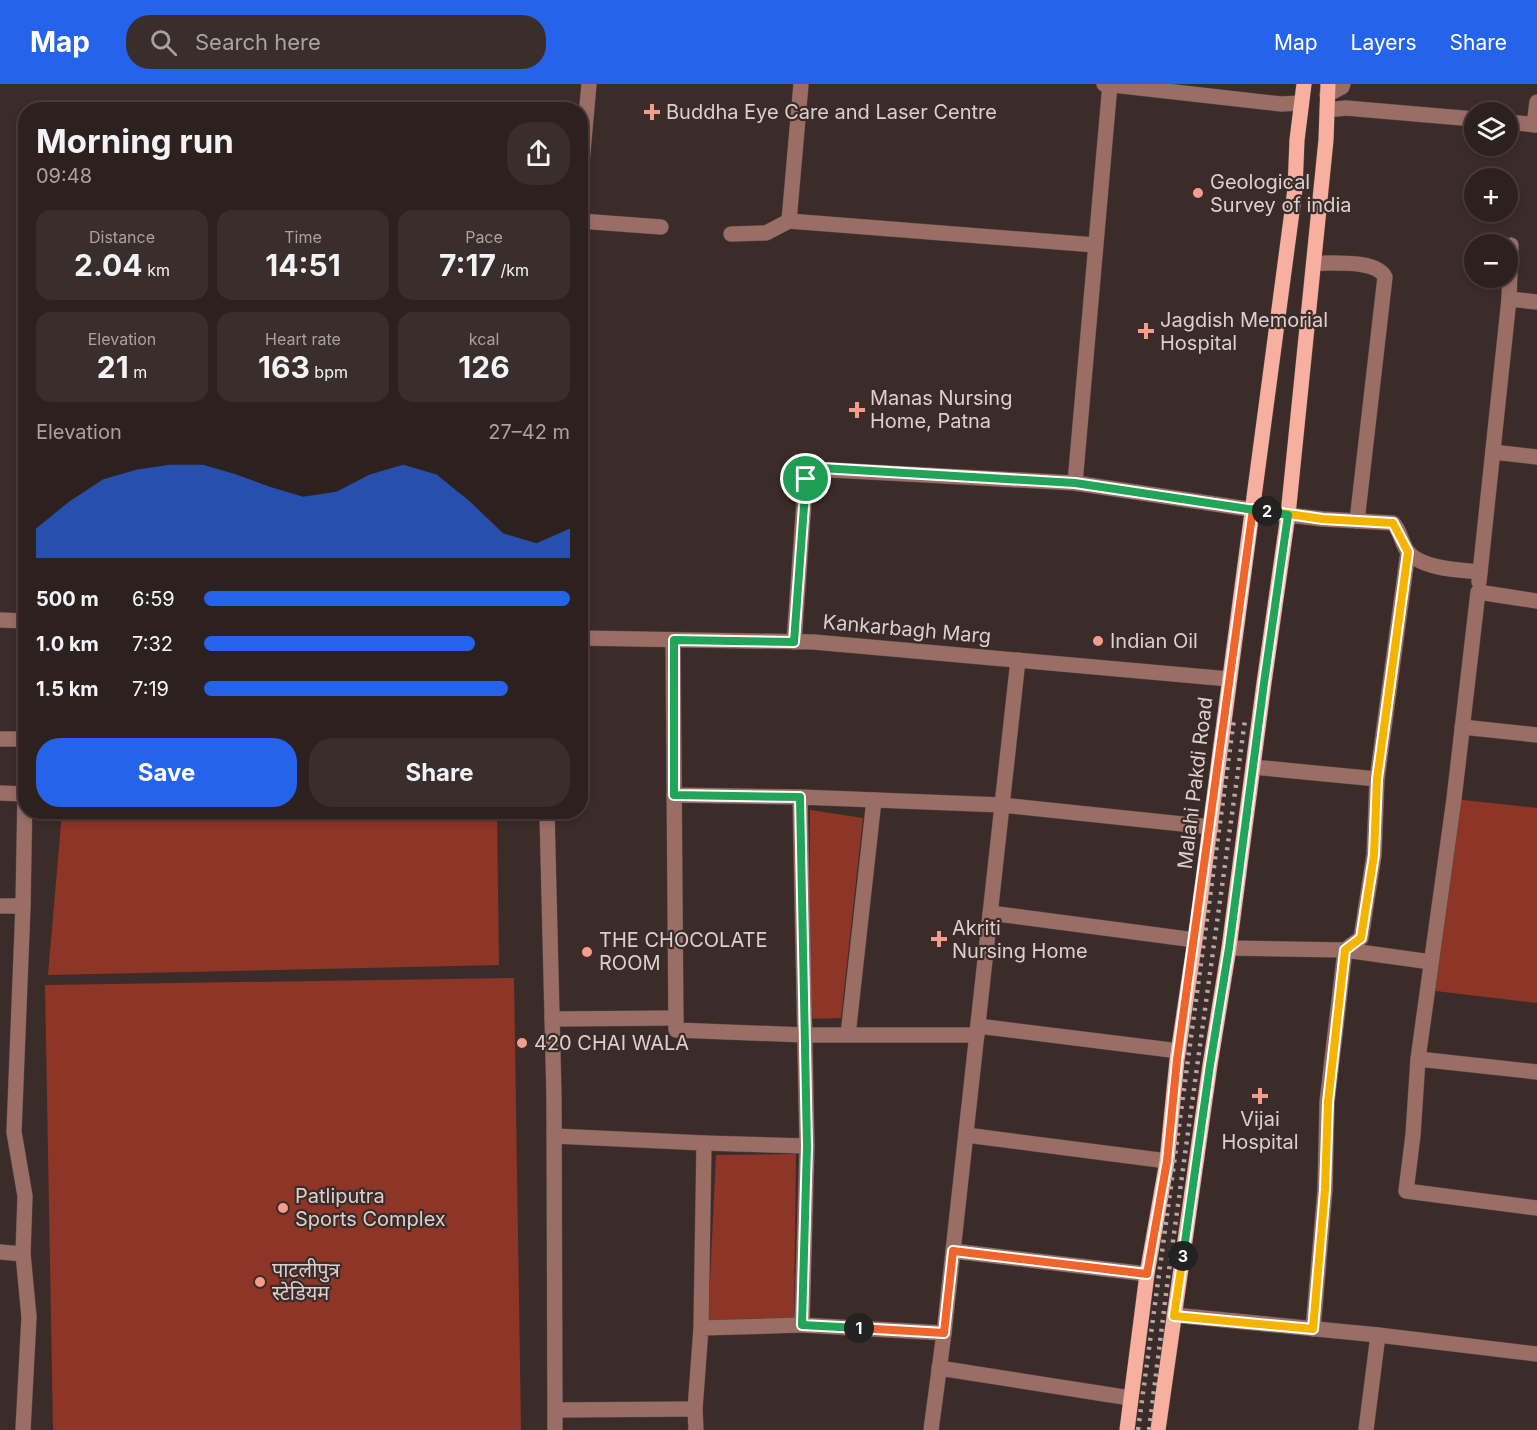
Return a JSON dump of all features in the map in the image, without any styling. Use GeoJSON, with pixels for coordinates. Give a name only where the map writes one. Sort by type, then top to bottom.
{"type":"FeatureCollection","features":[{"type":"Feature","properties":{"kind":"main road","name":"Malahi Pakdi Road"},"geometry":{"type":"LineString","coordinates":[[1131,1429],[1130,1398],[1147,1274],[1167,1161],[1179,1051],[1295,189],[1302,91]]}},
{"type":"Feature","properties":{"kind":"main road"},"geometry":{"type":"LineString","coordinates":[[1158,1430],[1229,948],[1288,515],[1326,140],[1328,96]]}},
{"type":"Feature","properties":{"kind":"street"},"geometry":{"type":"LineString","coordinates":[[587,102],[589,84]]}},
{"type":"Feature","properties":{"kind":"street"},"geometry":{"type":"LineString","coordinates":[[789,221],[801,84]]}},
{"type":"Feature","properties":{"kind":"street"},"geometry":{"type":"LineString","coordinates":[[1104,84],[1281,104],[1302,91]]}},
{"type":"Feature","properties":{"kind":"street"},"geometry":{"type":"LineString","coordinates":[[1075,483],[1110,84]]}},
{"type":"Feature","properties":{"kind":"street"},"geometry":{"type":"LineString","coordinates":[[1343,84],[1328,96],[1346,108],[1464,119]]}},
{"type":"Feature","properties":{"kind":"street"},"geometry":{"type":"LineString","coordinates":[[1518,123],[1536,125],[1537,102]]}},
{"type":"Feature","properties":{"kind":"street"},"geometry":{"type":"LineString","coordinates":[[730,234],[766,233],[789,221],[1095,245]]}},
{"type":"Feature","properties":{"kind":"street"},"geometry":{"type":"LineString","coordinates":[[588,222],[661,227]]}},
{"type":"Feature","properties":{"kind":"street"},"geometry":{"type":"LineString","coordinates":[[1314,263],[1370,265],[1383,272],[1385,277],[1358,521]]}},
{"type":"Feature","properties":{"kind":"street"},"geometry":{"type":"LineString","coordinates":[[1509,288],[1478,592],[1418,1059],[1413,1134],[1406,1191],[1537,1208]]}},
{"type":"Feature","properties":{"kind":"street"},"geometry":{"type":"LineString","coordinates":[[1509,299],[1537,302]]}},
{"type":"Feature","properties":{"kind":"street"},"geometry":{"type":"LineString","coordinates":[[1493,452],[1537,457]]}},
{"type":"Feature","properties":{"kind":"street"},"geometry":{"type":"LineString","coordinates":[[794,642],[804,488],[806,479],[814,469],[1075,483],[1288,515],[1394,524],[1408,552],[1416,559],[1431,566],[1480,572]]}},
{"type":"Feature","properties":{"kind":"street"},"geometry":{"type":"LineString","coordinates":[[1313,1329],[1325,1190],[1328,1102],[1345,950],[1361,938],[1374,855],[1377,779],[1408,552]]}},
{"type":"Feature","properties":{"kind":"street"},"geometry":{"type":"LineString","coordinates":[[1478,592],[1537,600]]}},
{"type":"Feature","properties":{"kind":"street"},"geometry":{"type":"LineString","coordinates":[[0,620],[18,621]]}},
{"type":"Feature","properties":{"kind":"street","name":"Kankarbagh Marg"},"geometry":{"type":"LineString","coordinates":[[588,638],[794,642],[1229,679]]}},
{"type":"Feature","properties":{"kind":"street"},"geometry":{"type":"LineString","coordinates":[[674,640],[676,1030],[805,1035],[977,1031],[1179,1051]]}},
{"type":"Feature","properties":{"kind":"street"},"geometry":{"type":"LineString","coordinates":[[931,1430],[944,1333],[1018,660]]}},
{"type":"Feature","properties":{"kind":"street"},"geometry":{"type":"LineString","coordinates":[[1462,727],[1537,735]]}},
{"type":"Feature","properties":{"kind":"street"},"geometry":{"type":"LineString","coordinates":[[0,739],[18,738]]}},
{"type":"Feature","properties":{"kind":"street"},"geometry":{"type":"LineString","coordinates":[[1253,767],[1377,779]]}},
{"type":"Feature","properties":{"kind":"street"},"geometry":{"type":"LineString","coordinates":[[0,792],[18,793]]}},
{"type":"Feature","properties":{"kind":"street"},"geometry":{"type":"LineString","coordinates":[[674,795],[800,797],[1002,805],[1210,827]]}},
{"type":"Feature","properties":{"kind":"street"},"geometry":{"type":"LineString","coordinates":[[800,797],[807,1146],[802,1325]]}},
{"type":"Feature","properties":{"kind":"street"},"geometry":{"type":"LineString","coordinates":[[848,1035],[874,800]]}},
{"type":"Feature","properties":{"kind":"street"},"geometry":{"type":"LineString","coordinates":[[23,1430],[28,1317],[23,1254],[25,1196],[7,1134],[23,906],[25,819]]}},
{"type":"Feature","properties":{"kind":"street"},"geometry":{"type":"LineString","coordinates":[[547,819],[554,1136],[555,1430]]}},
{"type":"Feature","properties":{"kind":"street"},"geometry":{"type":"LineString","coordinates":[[0,906],[23,906]]}},
{"type":"Feature","properties":{"kind":"street"},"geometry":{"type":"LineString","coordinates":[[990,913],[1195,940]]}},
{"type":"Feature","properties":{"kind":"street"},"geometry":{"type":"LineString","coordinates":[[1229,948],[1345,950],[1431,962]]}},
{"type":"Feature","properties":{"kind":"street"},"geometry":{"type":"LineString","coordinates":[[552,1019],[676,1018]]}},
{"type":"Feature","properties":{"kind":"street"},"geometry":{"type":"LineString","coordinates":[[1418,1059],[1537,1072]]}},
{"type":"Feature","properties":{"kind":"street"},"geometry":{"type":"LineString","coordinates":[[966,1134],[1167,1161]]}},
{"type":"Feature","properties":{"kind":"street"},"geometry":{"type":"LineString","coordinates":[[554,1136],[807,1146]]}},
{"type":"Feature","properties":{"kind":"street"},"geometry":{"type":"LineString","coordinates":[[696,1430],[695,1409],[701,1328],[704,1143]]}},
{"type":"Feature","properties":{"kind":"street"},"geometry":{"type":"LineString","coordinates":[[953,1251],[1147,1274]]}},
{"type":"Feature","properties":{"kind":"street"},"geometry":{"type":"LineString","coordinates":[[0,1252],[23,1254]]}},
{"type":"Feature","properties":{"kind":"street"},"geometry":{"type":"LineString","coordinates":[[1174,1316],[1378,1335],[1537,1354]]}},
{"type":"Feature","properties":{"kind":"street"},"geometry":{"type":"LineString","coordinates":[[701,1328],[802,1325],[944,1333]]}},
{"type":"Feature","properties":{"kind":"street"},"geometry":{"type":"LineString","coordinates":[[1366,1430],[1378,1335]]}},
{"type":"Feature","properties":{"kind":"street"},"geometry":{"type":"LineString","coordinates":[[939,1368],[1130,1398]]}},
{"type":"Feature","properties":{"kind":"street"},"geometry":{"type":"LineString","coordinates":[[555,1410],[695,1409]]}},
{"type":"Feature","properties":{"kind":"shaded area"},"geometry":{"type":"Polygon","coordinates":[[[1454,799],[1537,808],[1537,1003],[1427,990],[1454,799]]]}},
{"type":"Feature","properties":{"kind":"shaded area"},"geometry":{"type":"Polygon","coordinates":[[[810,810],[863,818],[841,1018],[809,1019],[810,810]]]}},
{"type":"Feature","properties":{"kind":"shaded area"},"geometry":{"type":"Polygon","coordinates":[[[61,819],[497,819],[499,965],[48,975],[61,819]]]}},
{"type":"Feature","properties":{"kind":"shaded area","name":"Patliputra Sports Complex"},"geometry":{"type":"Polygon","coordinates":[[[514,978],[521,1430],[53,1430],[45,985],[514,978]]]}},
{"type":"Feature","properties":{"kind":"shaded area"},"geometry":{"type":"Polygon","coordinates":[[[796,1154],[794,1320],[708,1322],[716,1155],[796,1154]]]}},
{"type":"Feature","properties":{"kind":"railway"},"geometry":{"type":"LineString","coordinates":[[1138,1430],[1234,719]]}},
{"type":"Feature","properties":{"kind":"railway"},"geometry":{"type":"LineString","coordinates":[[1149,1430],[1245,720]]}},
{"type":"Feature","properties":{"kind":"place","name":"Buddha Eye Care and Laser Centre"},"geometry":{"type":"Point","coordinates":[652,112]}},
{"type":"Feature","properties":{"kind":"place","name":"Geological Survey of india"},"geometry":{"type":"Point","coordinates":[1198,193]}},
{"type":"Feature","properties":{"kind":"place","name":"Jagdish Memorial Hospital"},"geometry":{"type":"Point","coordinates":[1146,331]}},
{"type":"Feature","properties":{"kind":"place","name":"Manas Nursing Home, Patna"},"geometry":{"type":"Point","coordinates":[857,410]}},
{"type":"Feature","properties":{"kind":"place","name":"Indian Oil"},"geometry":{"type":"Point","coordinates":[1098,641]}},
{"type":"Feature","properties":{"kind":"place","name":"Akriti Nursing Home"},"geometry":{"type":"Point","coordinates":[939,939]}},
{"type":"Feature","properties":{"kind":"place","name":"THE CHOCOLATE ROOM"},"geometry":{"type":"Point","coordinates":[587,952]}},
{"type":"Feature","properties":{"kind":"place","name":"420 CHAI WALA"},"geometry":{"type":"Point","coordinates":[522,1043]}},
{"type":"Feature","properties":{"kind":"place","name":"Vijai Hospital"},"geometry":{"type":"Point","coordinates":[1260,1096]}},
{"type":"Feature","properties":{"kind":"place","name":"Patliputra Sports Complex"},"geometry":{"type":"Point","coordinates":[283,1208]}},
{"type":"Feature","properties":{"kind":"place","name":"पाटलीपुत्र स्टेडियम"},"geometry":{"type":"Point","coordinates":[260,1282]}},
{"type":"Feature","properties":{"kind":"route"},"geometry":{"type":"LineString","coordinates":[[806,479],[794,642],[674,640],[674,795],[800,797],[807,1146],[802,1325],[944,1333],[953,1251],[1147,1274],[1167,1161],[1177,1060],[1253,509],[1323,519],[1393,523],[1396,526],[1408,552],[1377,779],[1374,855],[1361,938],[1345,950],[1328,1102],[1325,1190],[1313,1329],[1174,1316],[1229,948],[1288,515],[1253,509],[1075,483],[821,468],[814,469],[806,479]]}}]}
